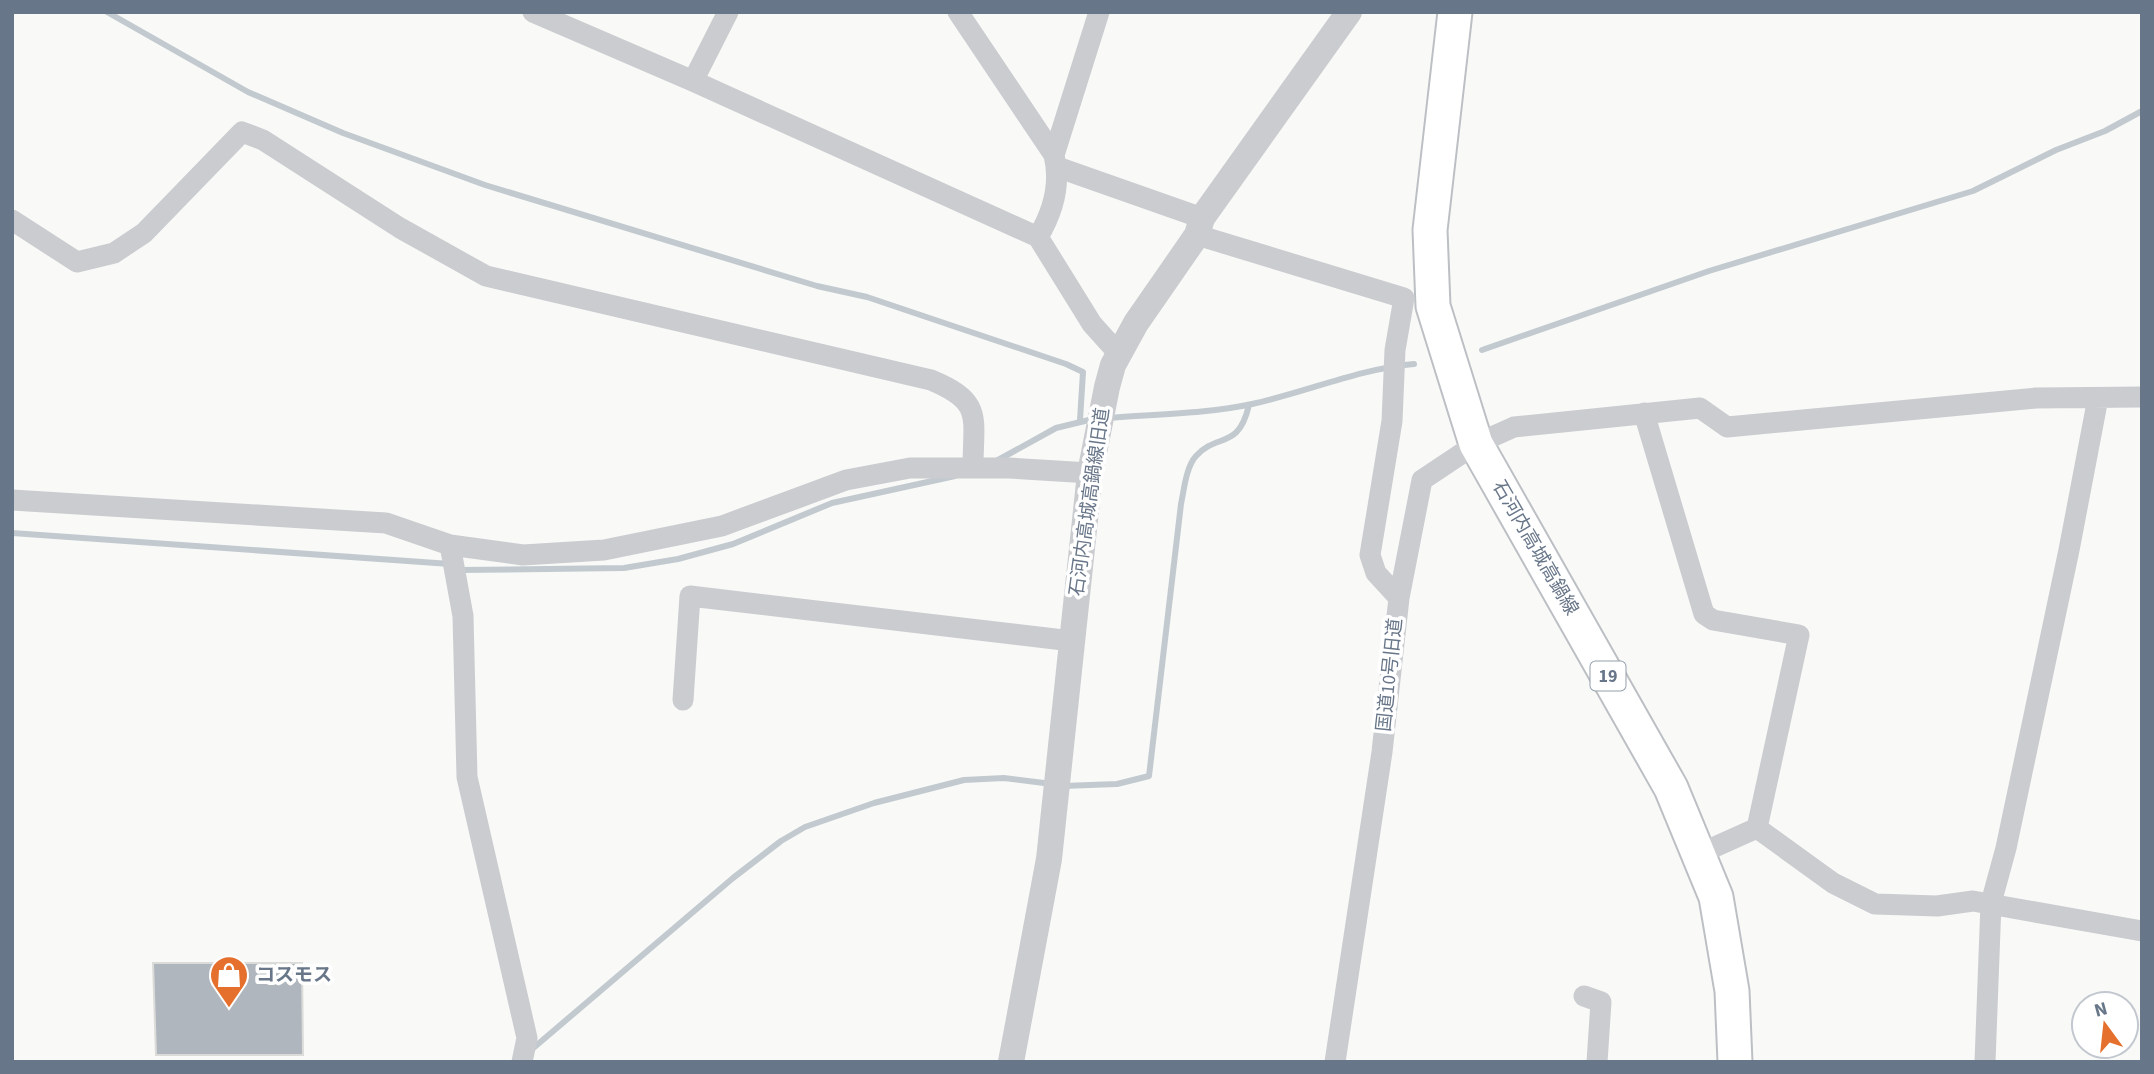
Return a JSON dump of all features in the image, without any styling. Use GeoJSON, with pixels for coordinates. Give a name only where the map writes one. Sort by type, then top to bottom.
{"type":"FeatureCollection","features":[{"type":"Feature","properties":{"kind":"main road","name":"石河内高城高鍋線"},"geometry":{"type":"LineString","coordinates":[[1455,12],[1430,230],[1433,306],[1476,444],[1671,788],[1699,854],[1716,897],[1732,992],[1735,1062]]}},
{"type":"Feature","properties":{"kind":"street"},"geometry":{"type":"LineString","coordinates":[[533,12],[693,80],[1038,237],[1091,324],[1118,354]]}},
{"type":"Feature","properties":{"kind":"street"},"geometry":{"type":"LineString","coordinates":[[693,80],[728,12]]}},
{"type":"Feature","properties":{"kind":"street"},"geometry":{"type":"LineString","coordinates":[[958,12],[1056,161],[1059,177],[1050,212],[1038,237]]}},
{"type":"Feature","properties":{"kind":"street","name":"石河内高城高鍋線旧道"},"geometry":{"type":"LineString","coordinates":[[1011,1062],[1049,859],[1090,473],[1107,387],[1118,354],[1136,323],[1349,12]]}},
{"type":"Feature","properties":{"kind":"street"},"geometry":{"type":"LineString","coordinates":[[1056,161],[1097,14]]}},
{"type":"Feature","properties":{"kind":"street"},"geometry":{"type":"LineString","coordinates":[[12,220],[77,262],[114,253],[144,233],[242,132],[263,140],[400,228],[486,276],[931,380],[956,390],[973,410],[974,468]]}},
{"type":"Feature","properties":{"kind":"street"},"geometry":{"type":"LineString","coordinates":[[1056,161],[1200,227]]}},
{"type":"Feature","properties":{"kind":"street","name":"国道10号旧道"},"geometry":{"type":"LineString","coordinates":[[1200,227],[1404,298],[1395,350],[1392,421],[1370,555],[1376,573],[1399,598],[1382,752],[1335,1062]]}},
{"type":"Feature","properties":{"kind":"street"},"geometry":{"type":"LineString","coordinates":[[1399,598],[1422,480],[1476,444],[1514,427],[1700,408],[1727,427],[2036,398],[2142,397]]}},
{"type":"Feature","properties":{"kind":"street"},"geometry":{"type":"LineString","coordinates":[[1985,1062],[1991,903],[2006,848],[2098,398]]}},
{"type":"Feature","properties":{"kind":"street"},"geometry":{"type":"LineString","coordinates":[[1644,412],[1703,614],[1713,620],[1799,635],[1757,828]]}},
{"type":"Feature","properties":{"kind":"street"},"geometry":{"type":"LineString","coordinates":[[12,500],[386,523],[450,545],[523,555],[604,550],[722,526],[846,480],[910,468],[1090,473]]}},
{"type":"Feature","properties":{"kind":"street"},"geometry":{"type":"LineString","coordinates":[[450,545],[463,616],[468,702],[467,777],[527,1038],[522,1062]]}},
{"type":"Feature","properties":{"kind":"street"},"geometry":{"type":"LineString","coordinates":[[683,700],[690,596],[1072,641]]}},
{"type":"Feature","properties":{"kind":"street"},"geometry":{"type":"LineString","coordinates":[[1757,828],[1833,883],[1875,904],[1991,903],[2142,931]]}},
{"type":"Feature","properties":{"kind":"street"},"geometry":{"type":"LineString","coordinates":[[1699,854],[1757,828]]}},
{"type":"Feature","properties":{"kind":"street"},"geometry":{"type":"LineString","coordinates":[[1584,996],[1601,1002],[1597,1062]]}},
{"type":"Feature","properties":{"kind":"building","name":"コスモス"},"geometry":{"type":"Polygon","coordinates":[[[153,963],[302,963],[303,1055],[156,1055],[153,963]]]}},
{"type":"Feature","properties":{"kind":"waterway"},"geometry":{"type":"LineString","coordinates":[[107,12],[248,92],[343,133],[485,185],[817,286],[867,297],[1066,364],[1083,372],[1080,420]]}},
{"type":"Feature","properties":{"kind":"waterway"},"geometry":{"type":"LineString","coordinates":[[1482,350],[1709,271],[1973,191],[2056,150],[2105,131],[2142,111]]}},
{"type":"Feature","properties":{"kind":"waterway"},"geometry":{"type":"LineString","coordinates":[[1107,418],[1235,407],[1373,371],[1414,364]]}},
{"type":"Feature","properties":{"kind":"waterway"},"geometry":{"type":"LineString","coordinates":[[1063,786],[1117,784],[1149,776],[1186,479],[1196,456],[1239,429],[1249,405]]}},
{"type":"Feature","properties":{"kind":"waterway"},"geometry":{"type":"LineString","coordinates":[[998,460],[1056,428],[1093,419]]}},
{"type":"Feature","properties":{"kind":"waterway"},"geometry":{"type":"LineString","coordinates":[[459,570],[624,568],[678,559],[733,544],[832,503],[955,476]]}},
{"type":"Feature","properties":{"kind":"waterway"},"geometry":{"type":"LineString","coordinates":[[12,533],[450,564]]}},
{"type":"Feature","properties":{"kind":"waterway"},"geometry":{"type":"LineString","coordinates":[[531,1050],[733,878],[781,841],[805,827],[874,803],[964,780],[1004,778],[1052,784]]}},
{"type":"Feature","properties":{"kind":"place","name":"コスモス"},"geometry":{"type":"Point","coordinates":[229,1009]}}]}
